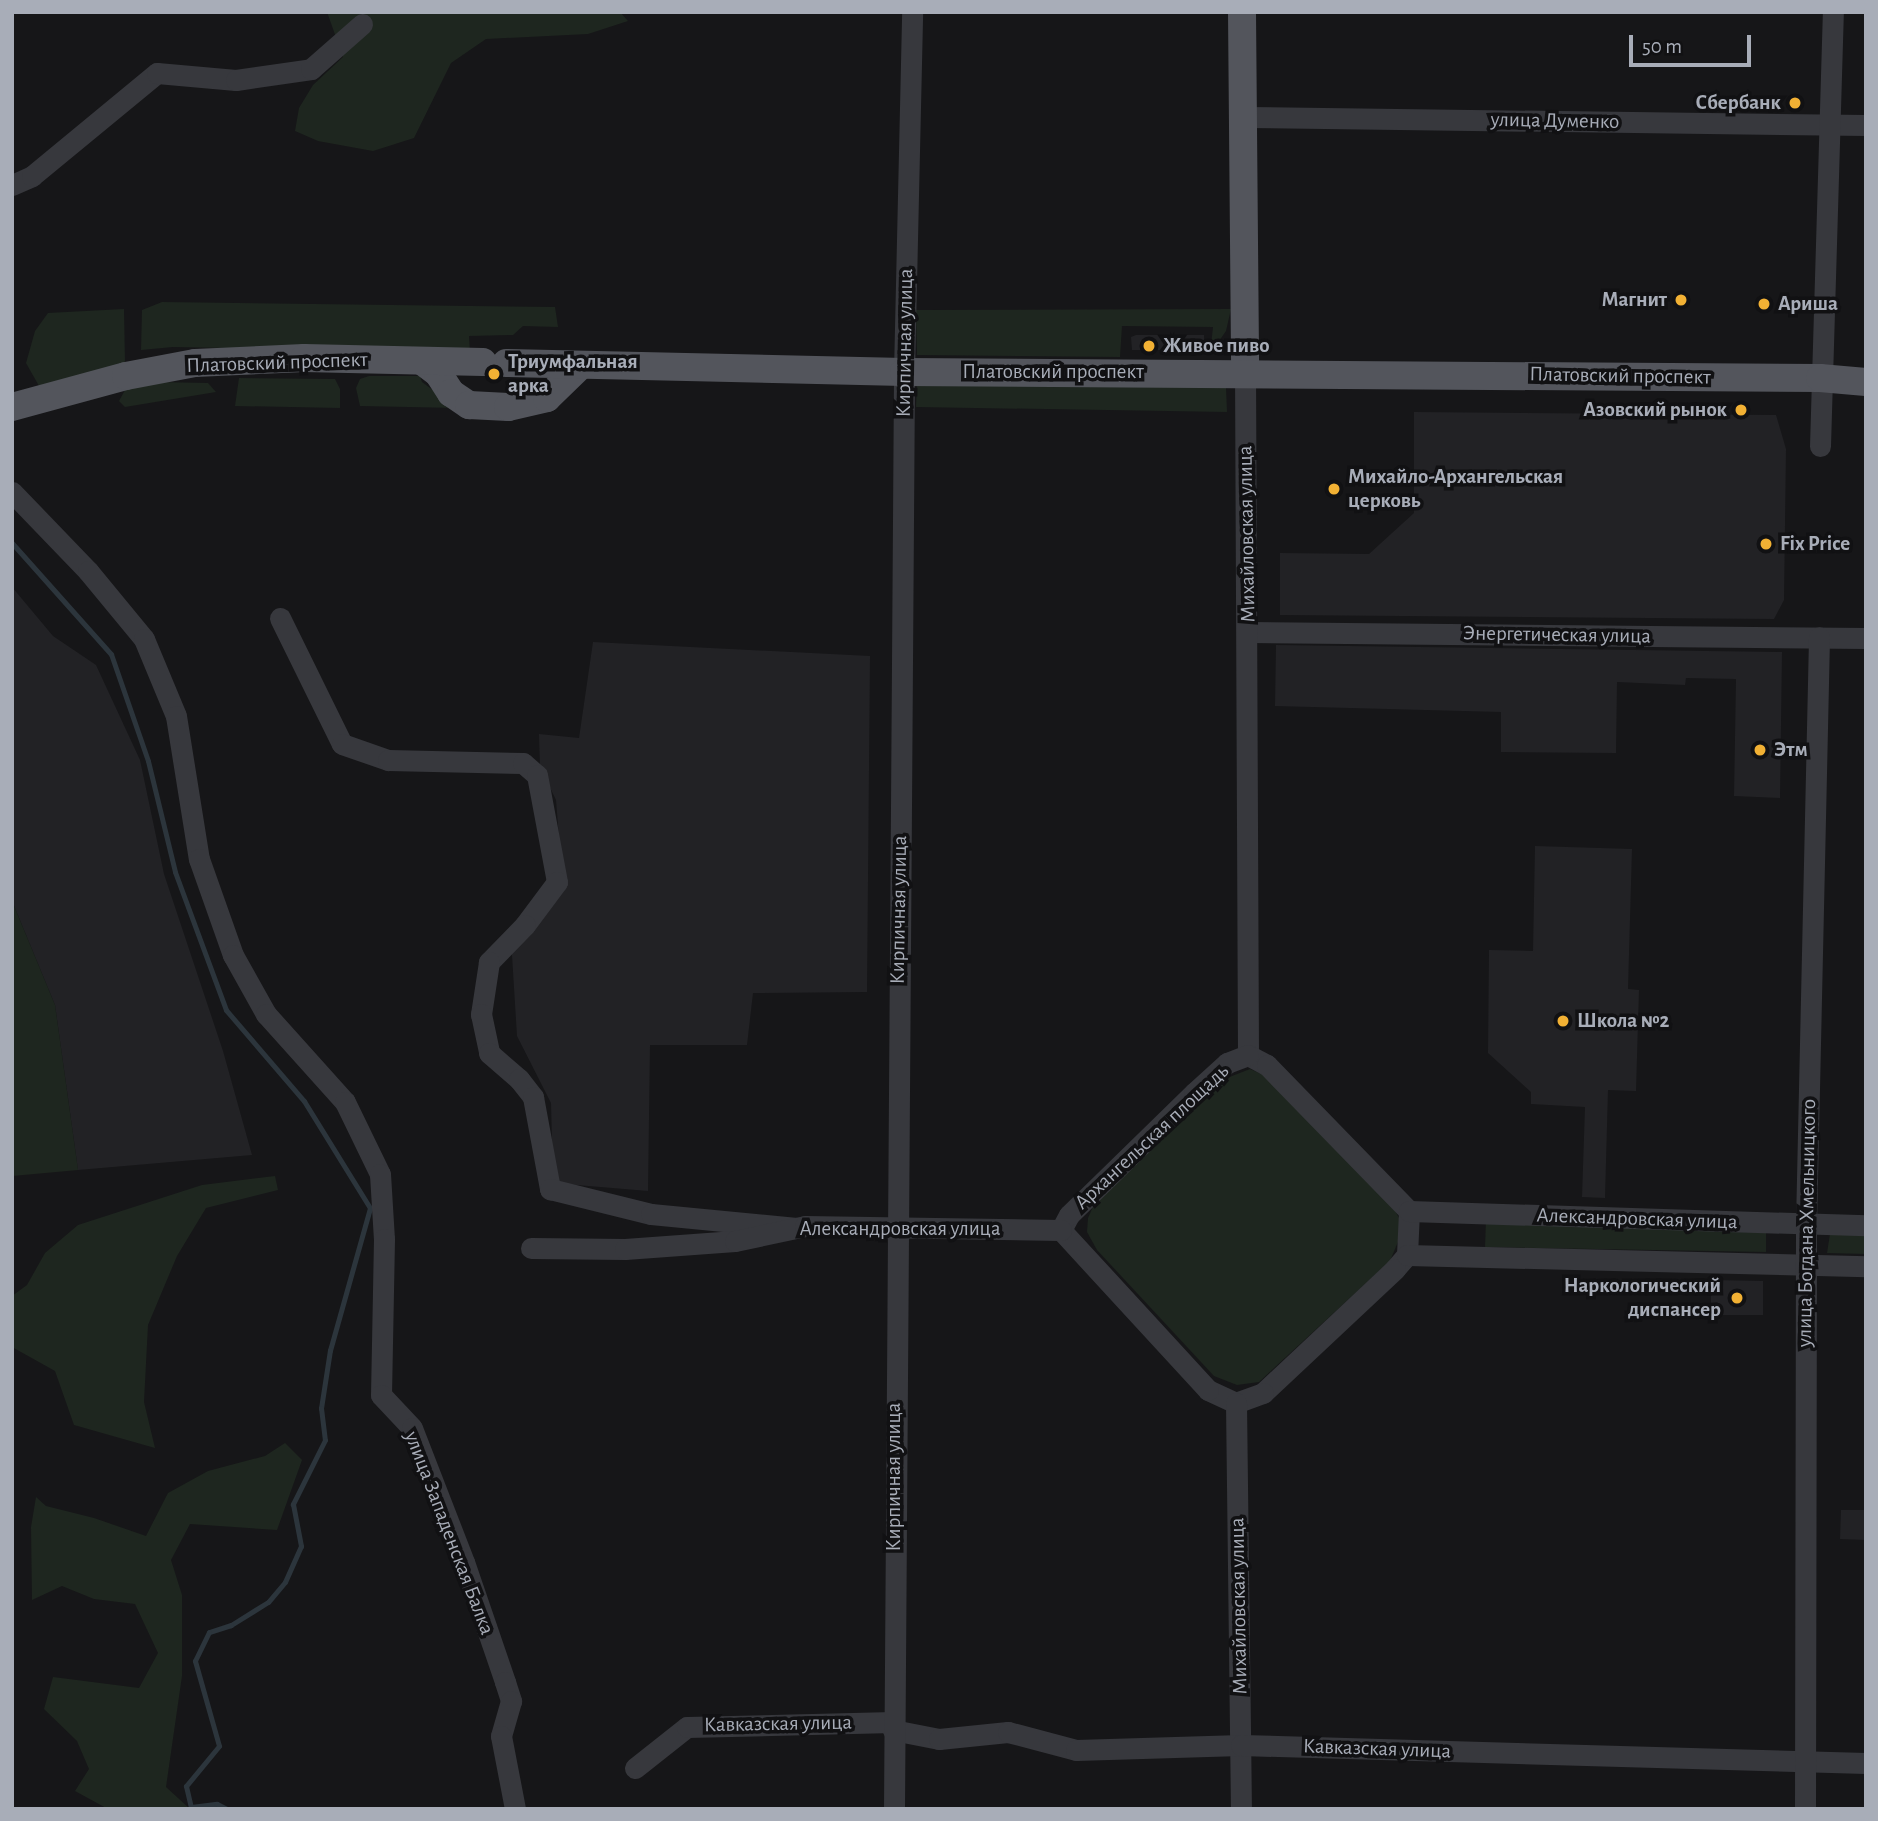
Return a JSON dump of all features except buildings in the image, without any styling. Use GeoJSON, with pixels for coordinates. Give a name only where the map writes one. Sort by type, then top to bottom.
{"type":"FeatureCollection","features":[{"type":"Feature","properties":{"kind":"main road","name":"Михайловская улица"},"geometry":{"type":"LineString","coordinates":[[1242,12],[1245,372]]}},
{"type":"Feature","properties":{"kind":"main road","name":"Платовский проспект"},"geometry":{"type":"LineString","coordinates":[[12,407],[126,376],[195,363],[304,359],[904,372],[1245,372],[1820,378],[1866,382]]}},
{"type":"Feature","properties":{"kind":"main road"},"geometry":{"type":"LineString","coordinates":[[422,361],[438,373],[451,393],[469,405],[508,407],[547,398],[581,365]]}},
{"type":"Feature","properties":{"kind":"main road","name":"Платовский проспект"},"geometry":{"type":"LineString","coordinates":[[1820,378],[1866,371]]}},
{"type":"Feature","properties":{"kind":"street","name":"Кирпичная улица"},"geometry":{"type":"LineString","coordinates":[[894,1809],[904,372],[912,12]]}},
{"type":"Feature","properties":{"kind":"street"},"geometry":{"type":"LineString","coordinates":[[1819,446],[1833,12]]}},
{"type":"Feature","properties":{"kind":"street"},"geometry":{"type":"LineString","coordinates":[[12,185],[32,176],[157,73],[236,80],[310,69],[362,24]]}},
{"type":"Feature","properties":{"kind":"street","name":"улица Думенко"},"geometry":{"type":"LineString","coordinates":[[1244,117],[1866,125]]}},
{"type":"Feature","properties":{"kind":"street","name":"Михайловская улица"},"geometry":{"type":"LineString","coordinates":[[1245,372],[1248,1055]]}},
{"type":"Feature","properties":{"kind":"street","name":"улица Западенская Балка"},"geometry":{"type":"LineString","coordinates":[[12,492],[88,571],[144,639],[176,716],[199,859],[233,956],[266,1014],[345,1102],[380,1174],[384,1239],[381,1395],[412,1428],[464,1562],[505,1682],[511,1701],[501,1736],[515,1809]]}},
{"type":"Feature","properties":{"kind":"street"},"geometry":{"type":"LineString","coordinates":[[280,618],[342,744],[388,760],[523,763],[537,775],[557,882],[525,925],[489,962],[481,1013],[489,1053],[519,1079],[533,1097],[550,1189],[651,1214],[796,1228]]}},
{"type":"Feature","properties":{"kind":"street","name":"Энергетическая улица"},"geometry":{"type":"LineString","coordinates":[[1248,632],[1866,638]]}},
{"type":"Feature","properties":{"kind":"street","name":"улица Богдана Хмельницкого"},"geometry":{"type":"LineString","coordinates":[[1805,1809],[1805,1265],[1819,637]]}},
{"type":"Feature","properties":{"kind":"street","name":"Архангельская площадь"},"geometry":{"type":"LineString","coordinates":[[1237,1403],[1208,1390],[1061,1230],[1069,1215],[1227,1063],[1248,1055],[1267,1065],[1409,1211]]}},
{"type":"Feature","properties":{"kind":"street"},"geometry":{"type":"LineString","coordinates":[[1237,1403],[1263,1393],[1407,1255],[1409,1211]]}},
{"type":"Feature","properties":{"kind":"street","name":"Александровская улица"},"geometry":{"type":"LineString","coordinates":[[1409,1211],[1866,1224]]}},
{"type":"Feature","properties":{"kind":"street","name":"Александровская улица"},"geometry":{"type":"LineString","coordinates":[[531,1248],[625,1248],[735,1241],[796,1228],[1061,1230]]}},
{"type":"Feature","properties":{"kind":"street","name":"Александровская улица"},"geometry":{"type":"LineString","coordinates":[[1407,1255],[1866,1266]]}},
{"type":"Feature","properties":{"kind":"street","name":"Михайловская улица"},"geometry":{"type":"LineString","coordinates":[[1237,1403],[1241,1809]]}},
{"type":"Feature","properties":{"kind":"street","name":"Кавказская улица"},"geometry":{"type":"LineString","coordinates":[[635,1768],[687,1727],[893,1726],[939,1739],[1007,1732],[1076,1750],[1241,1745],[1866,1763]]}},
{"type":"Feature","properties":{"kind":"shaded area"},"geometry":{"type":"Polygon","coordinates":[[[327,12],[620,12],[628,21],[588,34],[486,39],[451,63],[414,138],[373,151],[318,141],[295,131],[299,108],[313,85],[343,57],[327,12]]]}},
{"type":"Feature","properties":{"kind":"shaded area"},"geometry":{"type":"Polygon","coordinates":[[[162,302],[555,307],[558,327],[523,326],[513,335],[469,336],[470,352],[173,347],[141,350],[142,310],[162,302]]]}},
{"type":"Feature","properties":{"kind":"shaded area"},"geometry":{"type":"Polygon","coordinates":[[[124,309],[125,363],[39,386],[26,363],[35,331],[48,313],[124,309]]]}},
{"type":"Feature","properties":{"kind":"shaded area"},"geometry":{"type":"Polygon","coordinates":[[[1231,309],[1226,331],[1210,354],[1213,327],[1122,326],[1120,357],[917,355],[916,310],[1231,309]]]}},
{"type":"Feature","properties":{"kind":"shaded area"},"geometry":{"type":"Polygon","coordinates":[[[1204,335],[1204,350],[1132,350],[1131,337],[1204,335]]]}},
{"type":"Feature","properties":{"kind":"shaded area"},"geometry":{"type":"Polygon","coordinates":[[[369,376],[420,376],[422,382],[457,408],[360,406],[356,388],[360,379],[369,376]]]}},
{"type":"Feature","properties":{"kind":"shaded area"},"geometry":{"type":"Polygon","coordinates":[[[239,378],[335,379],[340,389],[340,408],[235,406],[239,378]]]}},
{"type":"Feature","properties":{"kind":"shaded area"},"geometry":{"type":"Polygon","coordinates":[[[157,382],[208,383],[216,392],[125,407],[119,401],[125,390],[157,382]]]}},
{"type":"Feature","properties":{"kind":"shaded area"},"geometry":{"type":"Polygon","coordinates":[[[917,383],[1226,387],[1227,412],[916,407],[917,383]]]}},
{"type":"Feature","properties":{"kind":"shaded area","name":"Азовский рынок"},"geometry":{"type":"Polygon","coordinates":[[[1414,412],[1776,415],[1786,449],[1784,600],[1774,619],[1280,615],[1280,553],[1369,554],[1414,513],[1414,412]]]}},
{"type":"Feature","properties":{"kind":"shaded area"},"geometry":{"type":"Polygon","coordinates":[[[12,587],[53,636],[96,665],[140,760],[164,874],[223,1051],[252,1155],[78,1170],[55,1005],[12,901],[12,587]]]}},
{"type":"Feature","properties":{"kind":"shaded area"},"geometry":{"type":"Polygon","coordinates":[[[593,642],[870,656],[867,992],[753,993],[747,1045],[650,1045],[648,1191],[553,1183],[551,1103],[517,1036],[511,939],[563,889],[556,800],[540,767],[539,734],[579,738],[593,642]]]}},
{"type":"Feature","properties":{"kind":"shaded area"},"geometry":{"type":"Polygon","coordinates":[[[1276,645],[1782,652],[1780,798],[1734,796],[1736,679],[1686,678],[1685,685],[1617,682],[1616,753],[1501,752],[1501,712],[1275,706],[1276,645]]]}},
{"type":"Feature","properties":{"kind":"shaded area","name":"Школа №2"},"geometry":{"type":"Polygon","coordinates":[[[1535,846],[1632,849],[1628,989],[1639,990],[1636,1091],[1608,1090],[1605,1198],[1582,1197],[1585,1107],[1531,1104],[1531,1092],[1488,1053],[1489,950],[1533,951],[1535,846]]]}},
{"type":"Feature","properties":{"kind":"shaded area"},"geometry":{"type":"Polygon","coordinates":[[[12,901],[55,1005],[78,1170],[12,1176],[12,901]]]}},
{"type":"Feature","properties":{"kind":"shaded area"},"geometry":{"type":"Polygon","coordinates":[[[1250,1069],[1270,1078],[1392,1205],[1399,1218],[1400,1237],[1390,1261],[1259,1382],[1237,1385],[1214,1376],[1097,1250],[1087,1232],[1088,1218],[1095,1202],[1227,1078],[1250,1069]]]}},
{"type":"Feature","properties":{"kind":"shaded area"},"geometry":{"type":"Polygon","coordinates":[[[275,1176],[278,1190],[206,1208],[177,1256],[148,1325],[144,1402],[155,1448],[74,1425],[55,1371],[12,1347],[12,1296],[27,1285],[45,1253],[78,1225],[202,1185],[275,1176]]]}},
{"type":"Feature","properties":{"kind":"shaded area"},"geometry":{"type":"Polygon","coordinates":[[[1486,1220],[1766,1231],[1766,1252],[1485,1247],[1486,1220]]]}},
{"type":"Feature","properties":{"kind":"shaded area"},"geometry":{"type":"Polygon","coordinates":[[[1830,1234],[1866,1234],[1866,1254],[1827,1253],[1830,1234]]]}},
{"type":"Feature","properties":{"kind":"shaded area","name":"Наркологический диспансер"},"geometry":{"type":"Polygon","coordinates":[[[1711,1280],[1763,1281],[1763,1315],[1711,1315],[1711,1280]]]}},
{"type":"Feature","properties":{"kind":"shaded area"},"geometry":{"type":"Polygon","coordinates":[[[285,1443],[302,1460],[277,1530],[190,1524],[171,1560],[182,1595],[182,1676],[166,1787],[190,1809],[108,1809],[75,1791],[89,1769],[77,1741],[44,1709],[53,1677],[139,1688],[158,1653],[135,1604],[94,1599],[62,1586],[32,1600],[31,1527],[36,1497],[46,1506],[94,1518],[146,1536],[168,1493],[208,1471],[265,1456],[285,1443]]]}},
{"type":"Feature","properties":{"kind":"shaded area"},"geometry":{"type":"Polygon","coordinates":[[[1841,1510],[1866,1510],[1866,1540],[1840,1539],[1841,1510]]]}},
{"type":"Feature","properties":{"kind":"waterway"},"geometry":{"type":"LineString","coordinates":[[12,543],[111,654],[148,761],[175,872],[226,1010],[304,1101],[370,1208],[330,1350],[321,1408],[325,1440],[293,1504],[301,1546],[285,1582],[268,1602],[231,1625],[209,1632],[195,1661],[219,1746],[186,1786],[191,1807],[217,1804],[227,1809]]}},
{"type":"Feature","properties":{"kind":"place","name":"Сбербанк"},"geometry":{"type":"Point","coordinates":[1795,103]}},
{"type":"Feature","properties":{"kind":"place","name":"Магнит"},"geometry":{"type":"Point","coordinates":[1681,300]}},
{"type":"Feature","properties":{"kind":"place","name":"Ариша"},"geometry":{"type":"Point","coordinates":[1764,304]}},
{"type":"Feature","properties":{"kind":"place","name":"Живое пиво"},"geometry":{"type":"Point","coordinates":[1149,346]}},
{"type":"Feature","properties":{"kind":"place","name":"Триумфальная арка"},"geometry":{"type":"Point","coordinates":[494,374]}},
{"type":"Feature","properties":{"kind":"place","name":"Азовский рынок"},"geometry":{"type":"Point","coordinates":[1741,410]}},
{"type":"Feature","properties":{"kind":"place","name":"Михайло-Архангельская церковь"},"geometry":{"type":"Point","coordinates":[1334,489]}},
{"type":"Feature","properties":{"kind":"place","name":"Fix Price"},"geometry":{"type":"Point","coordinates":[1766,544]}},
{"type":"Feature","properties":{"kind":"place","name":"Этм"},"geometry":{"type":"Point","coordinates":[1760,750]}},
{"type":"Feature","properties":{"kind":"place","name":"Школа №2"},"geometry":{"type":"Point","coordinates":[1563,1021]}},
{"type":"Feature","properties":{"kind":"place","name":"Наркологический диспансер"},"geometry":{"type":"Point","coordinates":[1737,1298]}}]}
